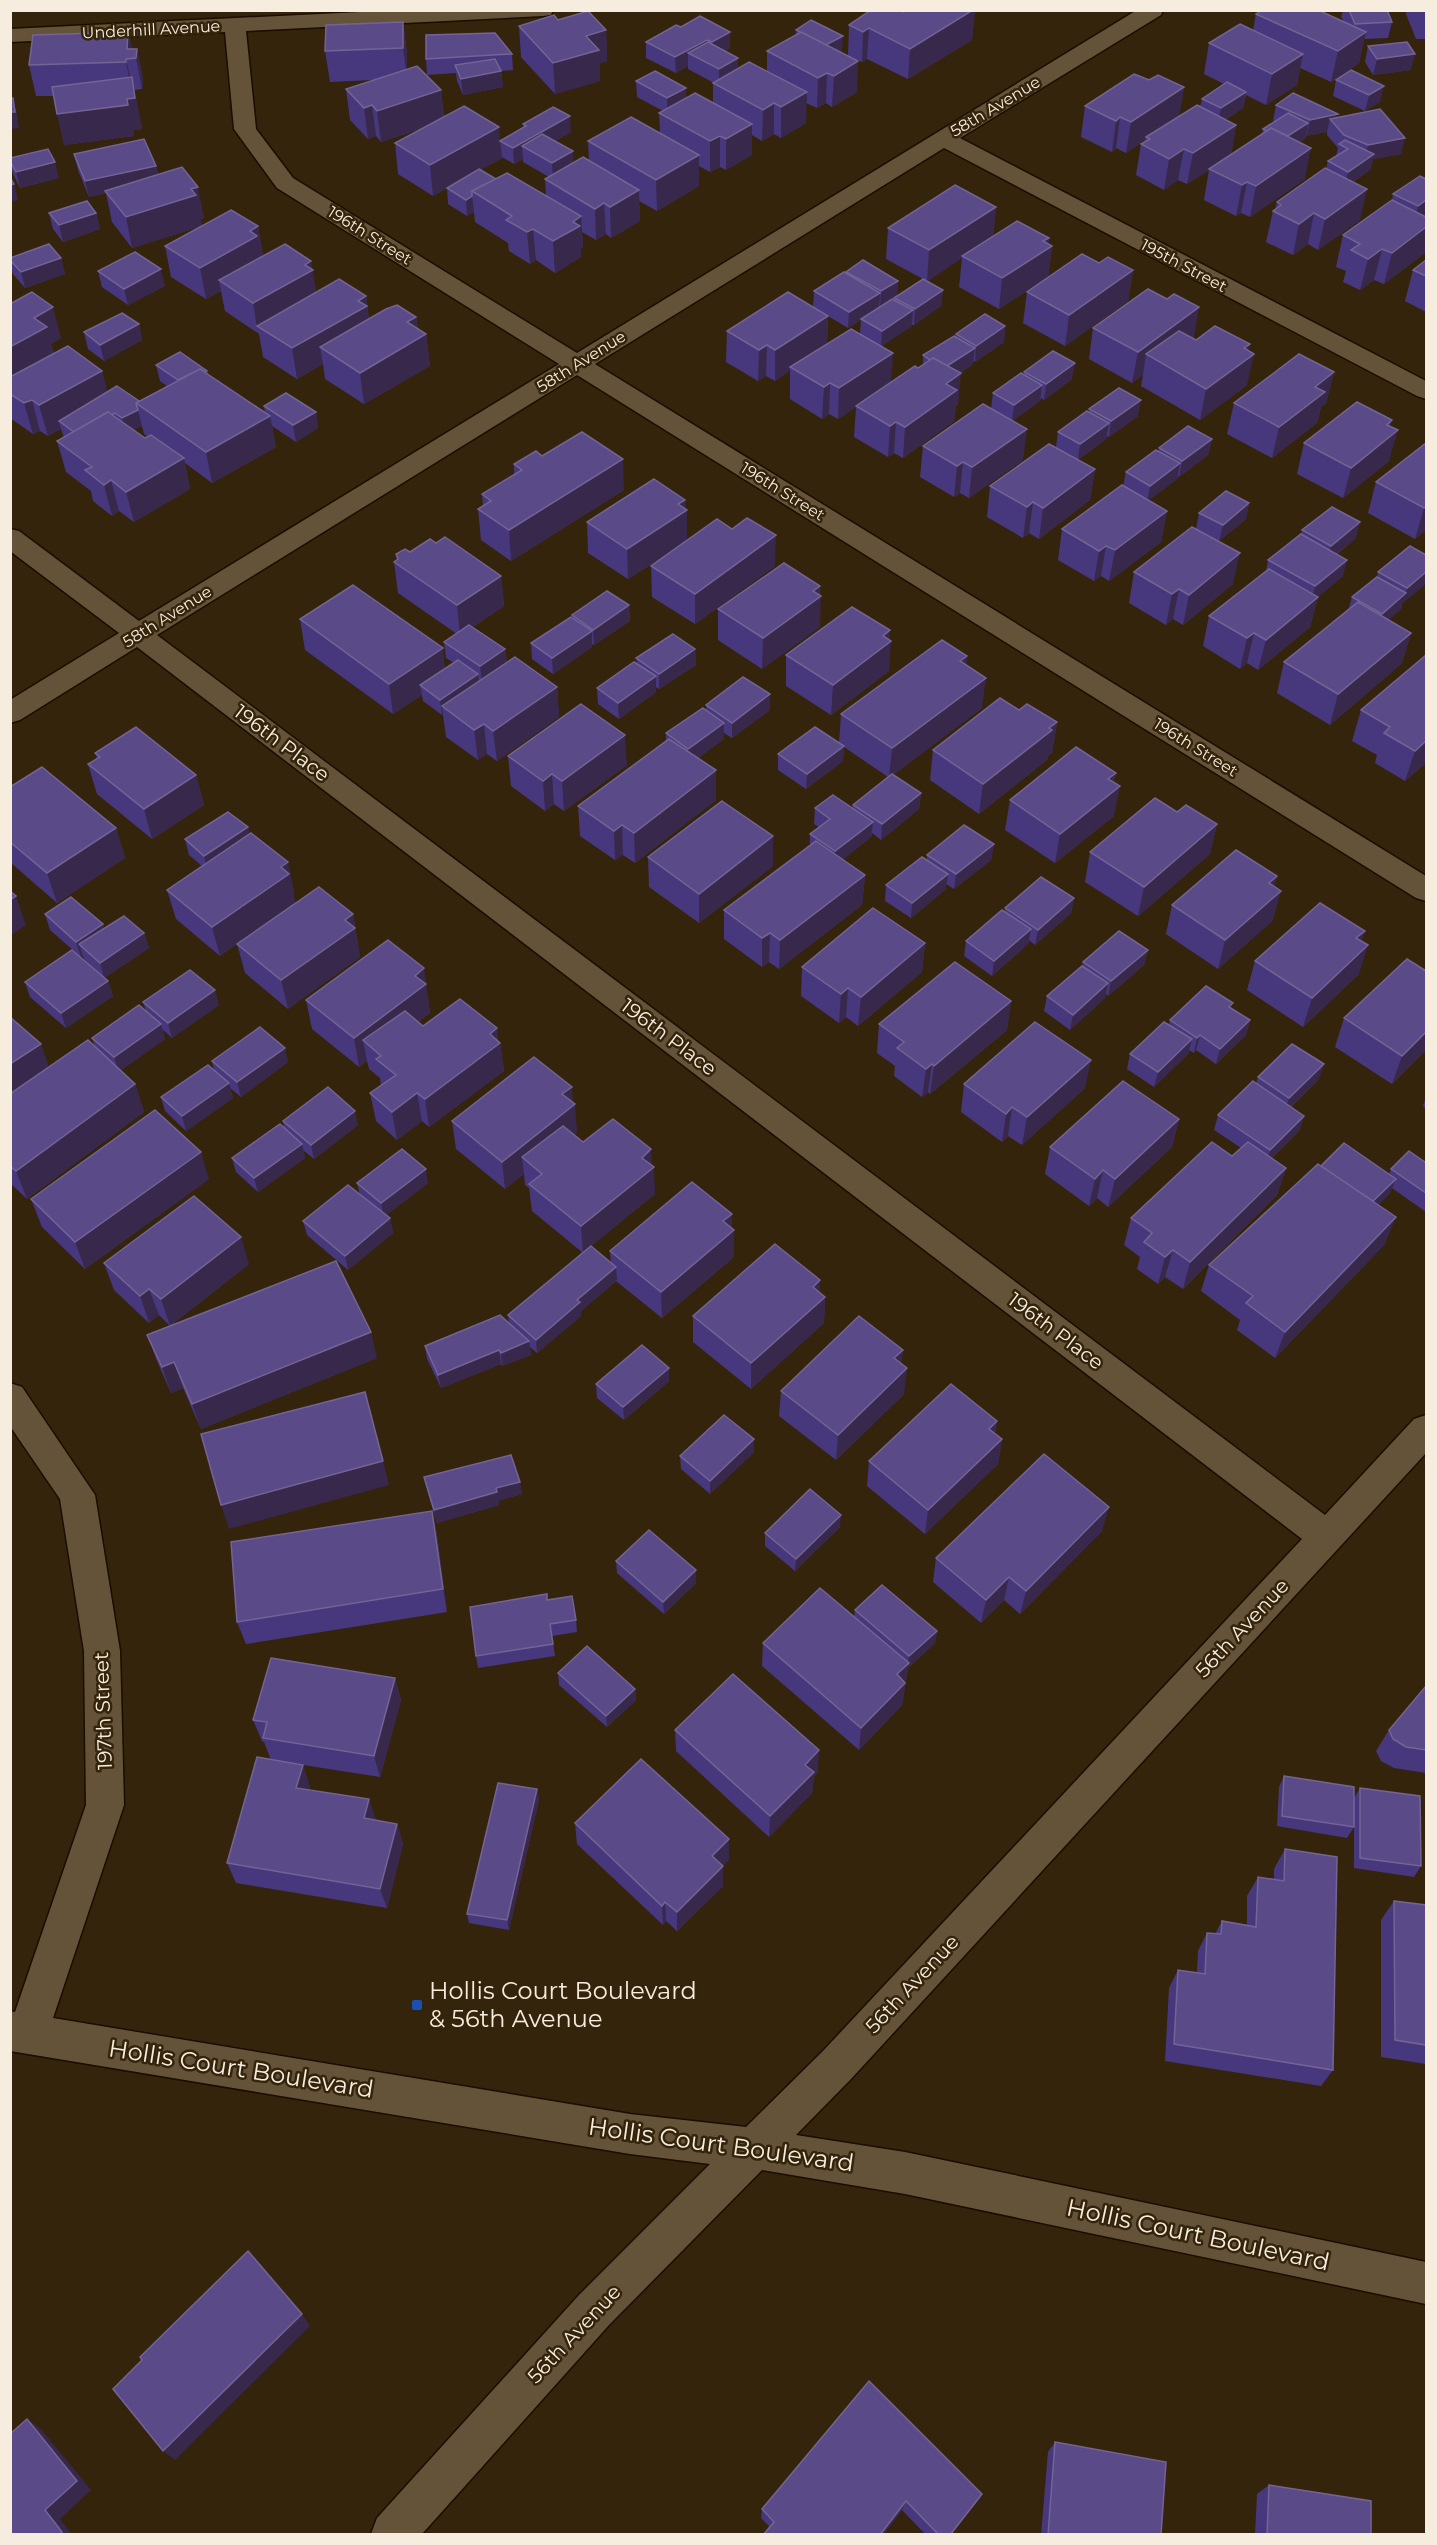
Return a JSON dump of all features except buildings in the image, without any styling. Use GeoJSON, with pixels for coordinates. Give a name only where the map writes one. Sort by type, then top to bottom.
{"type":"FeatureCollection","features":[{"type":"Feature","properties":{"kind":"street","name":"Underhill Avenue"},"geometry":{"type":"LineString","coordinates":[[10,36],[543,10]]}},
{"type":"Feature","properties":{"kind":"street","name":"58th Avenue"},"geometry":{"type":"LineString","coordinates":[[10,713],[1153,10]]}},
{"type":"Feature","properties":{"kind":"street","name":"196th Street"},"geometry":{"type":"LineString","coordinates":[[235,25],[245,129],[285,183],[1426,890]]}},
{"type":"Feature","properties":{"kind":"street","name":"195th Street"},"geometry":{"type":"LineString","coordinates":[[942,138],[1426,391]]}},
{"type":"Feature","properties":{"kind":"street","name":"196th Place"},"geometry":{"type":"LineString","coordinates":[[10,537],[1327,1537]]}},
{"type":"Feature","properties":{"kind":"street","name":"197th Street"},"geometry":{"type":"LineString","coordinates":[[10,1397],[77,1495],[102,1651],[105,1805],[19,2032]]}},
{"type":"Feature","properties":{"kind":"street","name":"56th Avenue"},"geometry":{"type":"LineString","coordinates":[[393,2535],[594,2310],[757,2149],[837,2065],[1426,1430]]}},
{"type":"Feature","properties":{"kind":"street","name":"Hollis Court Boulevard"},"geometry":{"type":"LineString","coordinates":[[19,2032],[630,2134],[757,2149],[905,2173],[1426,2283]]}},
{"type":"Feature","properties":{"kind":"place","name":"Hollis Court Boulevard & 56th Avenue"},"geometry":{"type":"Point","coordinates":[417,2005]}}]}
